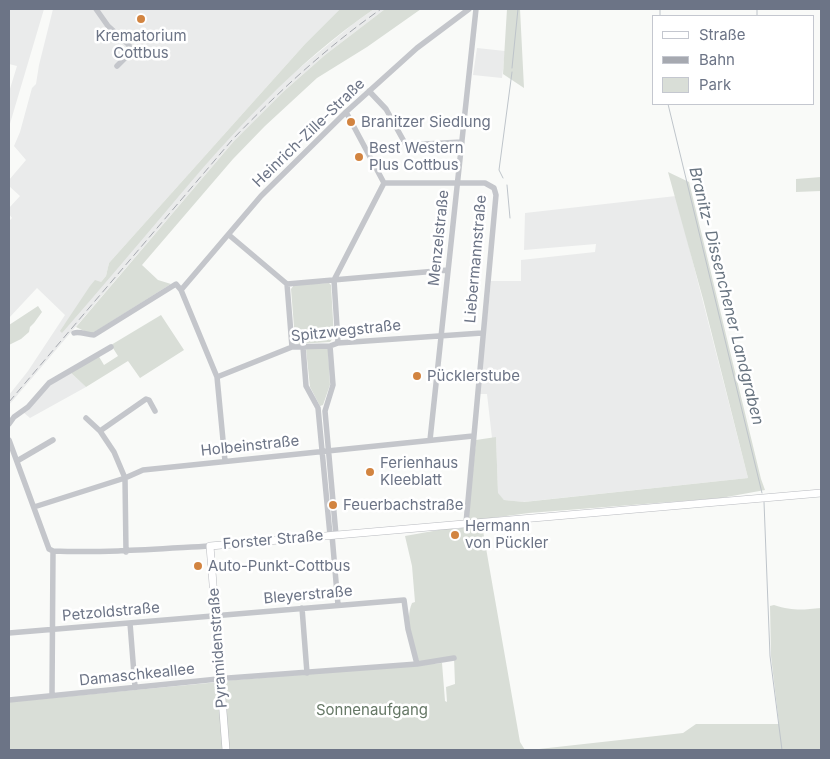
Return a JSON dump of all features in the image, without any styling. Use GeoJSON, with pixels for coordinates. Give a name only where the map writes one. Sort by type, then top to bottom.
{"type":"FeatureCollection","features":[{"type":"Feature","properties":{"kind":"main road","name":"Forster Straße"},"geometry":{"type":"LineString","coordinates":[[210,546],[821,494]]}},
{"type":"Feature","properties":{"kind":"main road","name":"Pyramidenstraße"},"geometry":{"type":"LineString","coordinates":[[210,546],[226,750]]}},
{"type":"Feature","properties":{"kind":"street"},"geometry":{"type":"LineString","coordinates":[[96,9],[108,26],[129,45],[129,54],[118,66]]}},
{"type":"Feature","properties":{"kind":"street","name":"Heinrich-Zille-Straße"},"geometry":{"type":"LineString","coordinates":[[181,290],[261,196],[346,112],[417,48],[469,9]]}},
{"type":"Feature","properties":{"kind":"street","name":"Menzelstraße"},"geometry":{"type":"LineString","coordinates":[[430,440],[476,9]]}},
{"type":"Feature","properties":{"kind":"street"},"geometry":{"type":"LineString","coordinates":[[369,91],[386,109],[406,145],[462,142]]}},
{"type":"Feature","properties":{"kind":"street"},"geometry":{"type":"LineString","coordinates":[[338,344],[334,280],[384,183],[346,112]]}},
{"type":"Feature","properties":{"kind":"street","name":"Liebermannstraße"},"geometry":{"type":"LineString","coordinates":[[384,183],[457,182],[489,184],[494,188],[496,195],[466,524]]}},
{"type":"Feature","properties":{"kind":"street"},"geometry":{"type":"LineString","coordinates":[[229,235],[287,284],[448,270]]}},
{"type":"Feature","properties":{"kind":"street"},"geometry":{"type":"LineString","coordinates":[[74,332],[94,335],[176,284],[181,290],[217,377],[225,461]]}},
{"type":"Feature","properties":{"kind":"street"},"geometry":{"type":"LineString","coordinates":[[287,284],[292,347]]}},
{"type":"Feature","properties":{"kind":"street","name":"Spitzwegstraße"},"geometry":{"type":"LineString","coordinates":[[217,377],[292,347],[303,348],[482,333]]}},
{"type":"Feature","properties":{"kind":"street"},"geometry":{"type":"LineString","coordinates":[[330,346],[333,385],[325,412],[326,451],[338,605]]}},
{"type":"Feature","properties":{"kind":"street"},"geometry":{"type":"LineString","coordinates":[[9,424],[14,417],[28,407],[49,383],[111,347]]}},
{"type":"Feature","properties":{"kind":"street"},"geometry":{"type":"LineString","coordinates":[[303,348],[307,387],[318,408],[326,451]]}},
{"type":"Feature","properties":{"kind":"street"},"geometry":{"type":"LineString","coordinates":[[100,431],[146,400],[149,400],[155,411]]}},
{"type":"Feature","properties":{"kind":"street"},"geometry":{"type":"LineString","coordinates":[[86,418],[100,431],[114,452],[125,478],[126,552]]}},
{"type":"Feature","properties":{"kind":"street","name":"Holbeinstraße"},"geometry":{"type":"LineString","coordinates":[[34,507],[125,478],[143,470],[473,436]]}},
{"type":"Feature","properties":{"kind":"street"},"geometry":{"type":"LineString","coordinates":[[9,440],[51,550],[52,696]]}},
{"type":"Feature","properties":{"kind":"street"},"geometry":{"type":"LineString","coordinates":[[17,461],[53,440]]}},
{"type":"Feature","properties":{"kind":"street","name":"Forster Straße"},"geometry":{"type":"LineString","coordinates":[[51,550],[126,552],[210,546]]}},
{"type":"Feature","properties":{"kind":"street","name":"Bleyerstraße"},"geometry":{"type":"LineString","coordinates":[[216,616],[402,599],[404,600],[408,628],[418,664]]}},
{"type":"Feature","properties":{"kind":"street"},"geometry":{"type":"LineString","coordinates":[[302,608],[307,673]]}},
{"type":"Feature","properties":{"kind":"street","name":"Petzoldstraße"},"geometry":{"type":"LineString","coordinates":[[9,633],[216,616]]}},
{"type":"Feature","properties":{"kind":"street"},"geometry":{"type":"LineString","coordinates":[[130,623],[135,687]]}},
{"type":"Feature","properties":{"kind":"street","name":"Damaschkeallee"},"geometry":{"type":"LineString","coordinates":[[9,700],[221,679],[418,664],[454,658]]}},
{"type":"Feature","properties":{"kind":"shaded area"},"geometry":{"type":"Polygon","coordinates":[[[9,9],[44,9],[9,127],[9,92],[17,66],[9,64],[9,9]]]}},
{"type":"Feature","properties":{"kind":"shaded area"},"geometry":{"type":"Polygon","coordinates":[[[53,9],[340,9],[305,44],[109,263],[106,276],[60,330],[247,117],[296,71],[353,24],[374,9],[385,9],[325,55],[283,92],[234,141],[9,405],[9,395],[28,371],[65,315],[37,288],[9,318],[9,221],[12,218],[9,214],[9,208],[20,196],[9,186],[9,180],[26,160],[14,146],[20,132],[32,88],[36,84],[53,9]]]}},
{"type":"Feature","properties":{"kind":"shaded area"},"geometry":{"type":"Polygon","coordinates":[[[477,48],[505,51],[502,78],[473,75],[477,48]]]}},
{"type":"Feature","properties":{"kind":"shaded area"},"geometry":{"type":"Polygon","coordinates":[[[676,196],[748,478],[523,502],[504,500],[498,494],[496,438],[492,438],[487,394],[479,394],[491,281],[521,281],[521,260],[595,252],[596,244],[524,250],[525,213],[676,196]]]}},
{"type":"Feature","properties":{"kind":"shaded area"},"geometry":{"type":"Polygon","coordinates":[[[70,372],[86,387],[30,418],[23,412],[50,384],[70,372]]]}},
{"type":"Feature","properties":{"kind":"green space"},"geometry":{"type":"Polygon","coordinates":[[[340,9],[374,9],[317,53],[264,102],[191,181],[62,333],[60,331],[90,286],[95,280],[101,282],[106,276],[109,263],[305,44],[340,9]]]}},
{"type":"Feature","properties":{"kind":"green space"},"geometry":{"type":"Polygon","coordinates":[[[385,9],[421,9],[367,47],[317,78],[265,126],[233,159],[142,265],[158,280],[171,284],[93,333],[88,333],[76,327],[234,141],[283,92],[325,55],[385,9]]]}},
{"type":"Feature","properties":{"kind":"green space"},"geometry":{"type":"Polygon","coordinates":[[[507,9],[520,9],[524,88],[503,74],[507,9]]]}},
{"type":"Feature","properties":{"kind":"green space"},"geometry":{"type":"Polygon","coordinates":[[[668,172],[689,182],[765,490],[721,498],[529,513],[468,521],[476,440],[496,437],[498,493],[504,500],[524,502],[748,478],[703,299],[668,172]]]}},
{"type":"Feature","properties":{"kind":"green space"},"geometry":{"type":"Polygon","coordinates":[[[821,177],[821,191],[796,192],[796,179],[821,177]]]}},
{"type":"Feature","properties":{"kind":"green space"},"geometry":{"type":"Polygon","coordinates":[[[329,283],[331,285],[334,337],[330,342],[299,344],[295,339],[291,289],[294,285],[329,283]]]}},
{"type":"Feature","properties":{"kind":"green space"},"geometry":{"type":"Polygon","coordinates":[[[38,306],[42,312],[30,327],[29,332],[21,339],[9,345],[9,325],[38,306]]]}},
{"type":"Feature","properties":{"kind":"green space"},"geometry":{"type":"Polygon","coordinates":[[[161,315],[184,350],[140,378],[128,361],[86,387],[70,372],[98,355],[104,365],[118,356],[111,345],[161,315]]]}},
{"type":"Feature","properties":{"kind":"green space"},"geometry":{"type":"Polygon","coordinates":[[[328,347],[330,385],[323,405],[320,406],[310,387],[306,349],[328,347]]]}},
{"type":"Feature","properties":{"kind":"green space","name":"Sonnenaufgang"},"geometry":{"type":"Polygon","coordinates":[[[489,525],[483,531],[520,742],[525,750],[229,750],[223,681],[442,663],[445,701],[447,702],[446,687],[455,684],[454,657],[419,662],[412,640],[409,617],[412,603],[415,602],[412,566],[405,536],[450,528],[455,530],[464,527],[489,525]]]}},
{"type":"Feature","properties":{"kind":"green space"},"geometry":{"type":"Polygon","coordinates":[[[774,605],[798,610],[821,608],[821,750],[530,750],[683,733],[696,724],[779,724],[771,656],[770,606],[774,605]]]}},
{"type":"Feature","properties":{"kind":"green space"},"geometry":{"type":"Polygon","coordinates":[[[219,682],[224,750],[9,750],[9,702],[219,682]]]}},
{"type":"Feature","properties":{"kind":"waterway"},"geometry":{"type":"LineString","coordinates":[[512,68],[518,9]]}},
{"type":"Feature","properties":{"kind":"waterway","name":"Branitz- Dissenchener Landgraben"},"geometry":{"type":"LineString","coordinates":[[660,9],[660,15]]}},
{"type":"Feature","properties":{"kind":"waterway"},"geometry":{"type":"LineString","coordinates":[[757,9],[757,15]]}},
{"type":"Feature","properties":{"kind":"waterway"},"geometry":{"type":"LineString","coordinates":[[503,178],[499,170],[512,72]]}},
{"type":"Feature","properties":{"kind":"waterway","name":"Branitz- Dissenchener Landgraben"},"geometry":{"type":"LineString","coordinates":[[668,105],[762,493]]}},
{"type":"Feature","properties":{"kind":"waterway"},"geometry":{"type":"LineString","coordinates":[[507,185],[510,218]]}},
{"type":"Feature","properties":{"kind":"waterway","name":"Branitz- Dissenchener Landgraben"},"geometry":{"type":"LineString","coordinates":[[764,502],[770,656],[782,750]]}},
{"type":"Feature","properties":{"kind":"railway"},"geometry":{"type":"LineString","coordinates":[[9,402],[232,140],[304,71],[341,39],[381,9]]}},
{"type":"Feature","properties":{"kind":"place","name":"Krematorium Cottbus"},"geometry":{"type":"Point","coordinates":[141,19]}},
{"type":"Feature","properties":{"kind":"place","name":"Branitzer Siedlung"},"geometry":{"type":"Point","coordinates":[351,122]}},
{"type":"Feature","properties":{"kind":"place","name":"Best Western Plus Cottbus"},"geometry":{"type":"Point","coordinates":[359,157]}},
{"type":"Feature","properties":{"kind":"place","name":"Pücklerstube"},"geometry":{"type":"Point","coordinates":[417,376]}},
{"type":"Feature","properties":{"kind":"place","name":"Ferienhaus Kleeblatt"},"geometry":{"type":"Point","coordinates":[370,472]}},
{"type":"Feature","properties":{"kind":"place","name":"Feuerbachstraße"},"geometry":{"type":"Point","coordinates":[333,505]}},
{"type":"Feature","properties":{"kind":"place","name":"Hermann von Pückler"},"geometry":{"type":"Point","coordinates":[455,535]}},
{"type":"Feature","properties":{"kind":"place","name":"Auto-Punkt-Cottbus"},"geometry":{"type":"Point","coordinates":[198,566]}}]}
